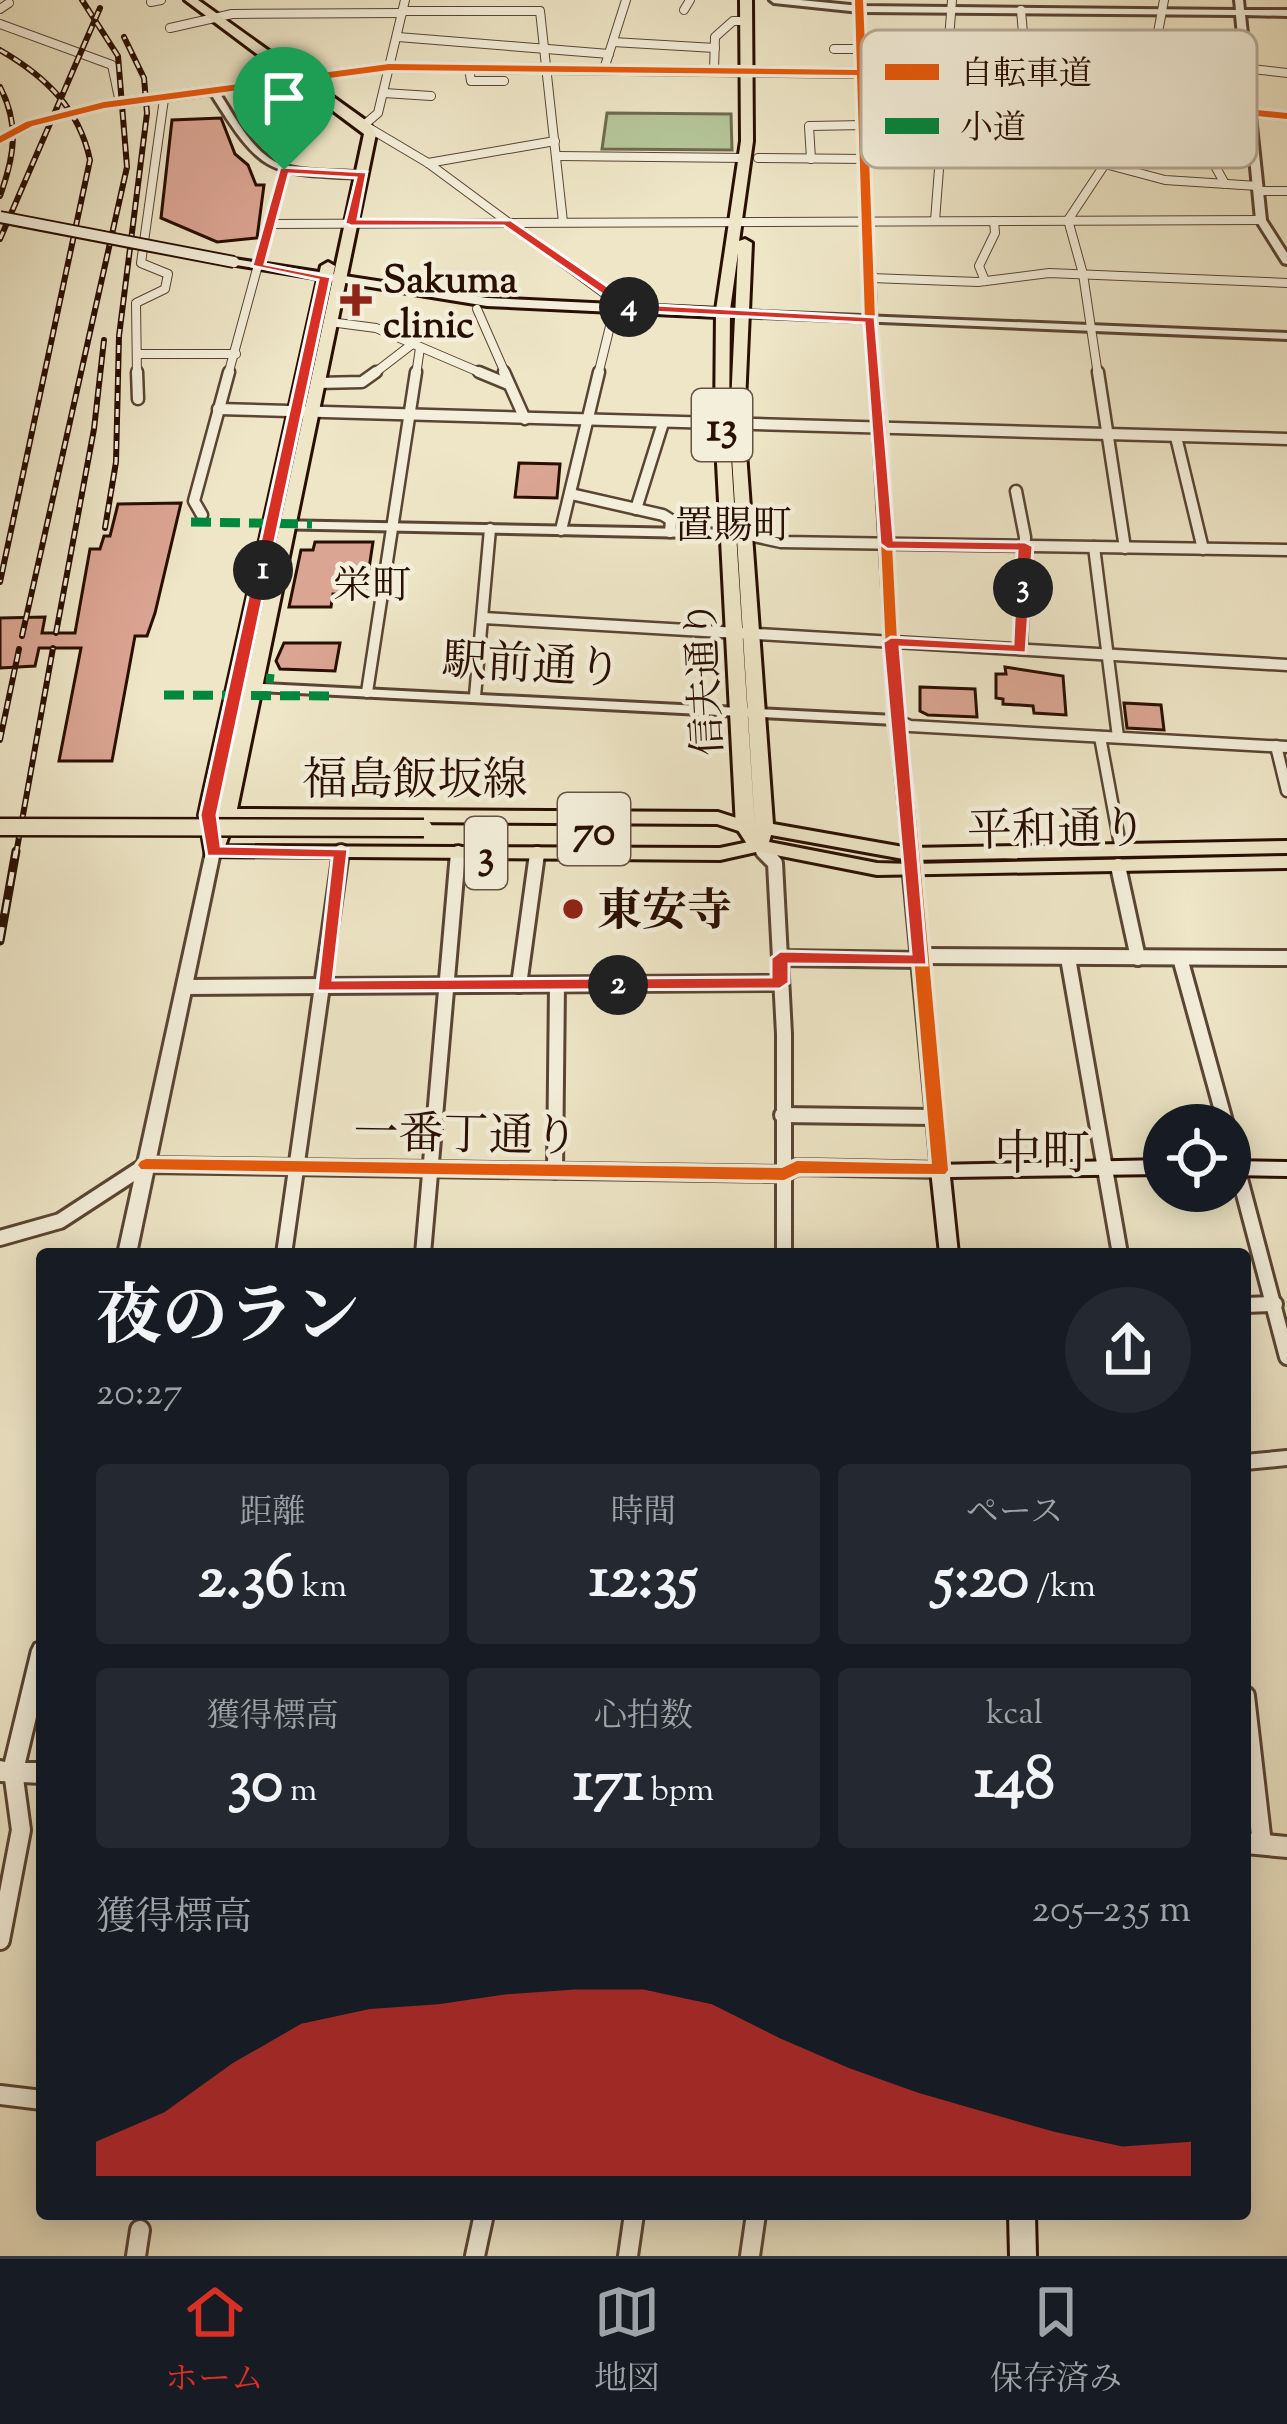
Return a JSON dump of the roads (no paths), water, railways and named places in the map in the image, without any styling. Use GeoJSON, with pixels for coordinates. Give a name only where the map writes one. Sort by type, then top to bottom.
{"type":"FeatureCollection","features":[{"type":"Feature","properties":{"kind":"main road"},"geometry":{"type":"LineString","coordinates":[[191,0],[364,125],[370,134],[356,175],[303,413],[213,852]]}},
{"type":"Feature","properties":{"kind":"main road","name":"信夫通り"},"geometry":{"type":"LineString","coordinates":[[746,0],[737,22],[752,71]]}},
{"type":"Feature","properties":{"kind":"main road","name":"信夫通り"},"geometry":{"type":"LineString","coordinates":[[756,834],[729,425],[729,314],[752,158],[757,0]]}},
{"type":"Feature","properties":{"kind":"main road"},"geometry":{"type":"LineString","coordinates":[[0,217],[477,309],[616,310]]}},
{"type":"Feature","properties":{"kind":"main road"},"geometry":{"type":"LineString","coordinates":[[334,280],[487,302],[729,314]]}},
{"type":"Feature","properties":{"kind":"main road"},"geometry":{"type":"LineString","coordinates":[[303,413],[317,382],[334,280]]}},
{"type":"Feature","properties":{"kind":"main road","name":"福島飯坂線"},"geometry":{"type":"LineString","coordinates":[[218,815],[718,818],[756,834]]}},
{"type":"Feature","properties":{"kind":"main road","name":"70"},"geometry":{"type":"LineString","coordinates":[[0,827],[719,842],[756,834]]}},
{"type":"Feature","properties":{"kind":"main road","name":"福島飯坂線"},"geometry":{"type":"LineString","coordinates":[[213,852],[720,854],[756,834]]}},
{"type":"Feature","properties":{"kind":"main road","name":"平和通り"},"geometry":{"type":"LineString","coordinates":[[756,834],[877,869],[910,862],[1120,858],[1287,847]]}},
{"type":"Feature","properties":{"kind":"main road","name":"70"},"geometry":{"type":"LineString","coordinates":[[0,839],[424,835]]}},
{"type":"Feature","properties":{"kind":"main road","name":"平和通り"},"geometry":{"type":"LineString","coordinates":[[1120,858],[1287,863]]}},
{"type":"Feature","properties":{"kind":"main road"},"geometry":{"type":"LineString","coordinates":[[948,1248],[940,1170],[1143,1167]]}},
{"type":"Feature","properties":{"kind":"main road"},"geometry":{"type":"LineString","coordinates":[[1251,1168],[1287,1169]]}},
{"type":"Feature","properties":{"kind":"main road"},"geometry":{"type":"LineString","coordinates":[[1022,2220],[1022,2256]]}},
{"type":"Feature","properties":{"kind":"street"},"geometry":{"type":"LineString","coordinates":[[604,69],[626,0]]}},
{"type":"Feature","properties":{"kind":"street"},"geometry":{"type":"LineString","coordinates":[[684,10],[690,0]]}},
{"type":"Feature","properties":{"kind":"street"},"geometry":{"type":"LineString","coordinates":[[774,0],[1001,5],[1021,10],[1083,5],[1239,6],[1287,13]]}},
{"type":"Feature","properties":{"kind":"street"},"geometry":{"type":"LineString","coordinates":[[170,28],[214,17],[346,18],[403,8],[520,5],[540,11],[542,68],[558,155],[563,222]]}},
{"type":"Feature","properties":{"kind":"street"},"geometry":{"type":"LineString","coordinates":[[403,8],[378,113],[364,125],[428,163],[611,295],[616,310],[561,530]]}},
{"type":"Feature","properties":{"kind":"street"},"geometry":{"type":"LineString","coordinates":[[1021,10],[1023,30]]}},
{"type":"Feature","properties":{"kind":"street"},"geometry":{"type":"LineString","coordinates":[[707,21],[737,22]]}},
{"type":"Feature","properties":{"kind":"street"},"geometry":{"type":"LineString","coordinates":[[714,70],[715,37],[737,22]]}},
{"type":"Feature","properties":{"kind":"street"},"geometry":{"type":"LineString","coordinates":[[0,24],[112,65],[120,103]]}},
{"type":"Feature","properties":{"kind":"street"},"geometry":{"type":"LineString","coordinates":[[398,37],[609,54]]}},
{"type":"Feature","properties":{"kind":"street"},"geometry":{"type":"LineString","coordinates":[[614,42],[715,49]]}},
{"type":"Feature","properties":{"kind":"street"},"geometry":{"type":"LineString","coordinates":[[834,49],[861,51]]}},
{"type":"Feature","properties":{"kind":"street"},"geometry":{"type":"LineString","coordinates":[[2,136],[53,117],[120,103],[389,67],[861,73]]}},
{"type":"Feature","properties":{"kind":"street"},"geometry":{"type":"LineString","coordinates":[[469,68],[471,81],[504,81]]}},
{"type":"Feature","properties":{"kind":"street"},"geometry":{"type":"LineString","coordinates":[[215,93],[255,157],[284,170],[356,175]]}},
{"type":"Feature","properties":{"kind":"street"},"geometry":{"type":"LineString","coordinates":[[384,93],[431,95]]}},
{"type":"Feature","properties":{"kind":"street"},"geometry":{"type":"LineString","coordinates":[[138,399],[136,303],[165,289],[168,274],[141,262],[164,99]]}},
{"type":"Feature","properties":{"kind":"street"},"geometry":{"type":"LineString","coordinates":[[1257,115],[1287,116]]}},
{"type":"Feature","properties":{"kind":"street"},"geometry":{"type":"LineString","coordinates":[[811,158],[809,126],[861,125]]}},
{"type":"Feature","properties":{"kind":"street"},"geometry":{"type":"LineString","coordinates":[[428,163],[555,141]]}},
{"type":"Feature","properties":{"kind":"street"},"geometry":{"type":"LineString","coordinates":[[558,155],[861,159]]}},
{"type":"Feature","properties":{"kind":"street"},"geometry":{"type":"LineString","coordinates":[[867,168],[870,320],[881,428],[895,720],[940,1170]]}},
{"type":"Feature","properties":{"kind":"street"},"geometry":{"type":"LineString","coordinates":[[935,221],[939,168]]}},
{"type":"Feature","properties":{"kind":"street"},"geometry":{"type":"LineString","coordinates":[[1102,168],[1068,220],[1083,274],[1125,548]]}},
{"type":"Feature","properties":{"kind":"street"},"geometry":{"type":"LineString","coordinates":[[1120,168],[1165,180],[1287,191]]}},
{"type":"Feature","properties":{"kind":"street"},"geometry":{"type":"LineString","coordinates":[[1216,168],[1225,184]]}},
{"type":"Feature","properties":{"kind":"street"},"geometry":{"type":"LineString","coordinates":[[1256,168],[1262,220],[1287,261]]}},
{"type":"Feature","properties":{"kind":"street"},"geometry":{"type":"LineString","coordinates":[[202,515],[194,501],[284,170]]}},
{"type":"Feature","properties":{"kind":"street"},"geometry":{"type":"LineString","coordinates":[[986,281],[980,266],[995,233],[994,220]]}},
{"type":"Feature","properties":{"kind":"street"},"geometry":{"type":"LineString","coordinates":[[271,224],[1262,220]]}},
{"type":"Feature","properties":{"kind":"street"},"geometry":{"type":"LineString","coordinates":[[871,278],[986,281],[1035,273],[1287,283]]}},
{"type":"Feature","properties":{"kind":"street"},"geometry":{"type":"LineString","coordinates":[[477,309],[525,419]]}},
{"type":"Feature","properties":{"kind":"street"},"geometry":{"type":"LineString","coordinates":[[729,314],[1287,336]]}},
{"type":"Feature","properties":{"kind":"street"},"geometry":{"type":"LineString","coordinates":[[330,322],[376,328],[508,384]]}},
{"type":"Feature","properties":{"kind":"street"},"geometry":{"type":"LineString","coordinates":[[317,382],[362,382],[416,346]]}},
{"type":"Feature","properties":{"kind":"street"},"geometry":{"type":"LineString","coordinates":[[368,692],[416,346]]}},
{"type":"Feature","properties":{"kind":"street"},"geometry":{"type":"LineString","coordinates":[[137,354],[236,354]]}},
{"type":"Feature","properties":{"kind":"street"},"geometry":{"type":"LineString","coordinates":[[218,409],[1287,439]]}},
{"type":"Feature","properties":{"kind":"street"},"geometry":{"type":"LineString","coordinates":[[636,509],[664,423]]}},
{"type":"Feature","properties":{"kind":"street"},"geometry":{"type":"LineString","coordinates":[[1176,437],[1202,549]]}},
{"type":"Feature","properties":{"kind":"street"},"geometry":{"type":"LineString","coordinates":[[1016,490],[1025,546],[1021,650]]}},
{"type":"Feature","properties":{"kind":"street"},"geometry":{"type":"LineString","coordinates":[[571,494],[663,514],[670,520],[670,532]]}},
{"type":"Feature","properties":{"kind":"street"},"geometry":{"type":"LineString","coordinates":[[281,525],[1286,552]]}},
{"type":"Feature","properties":{"kind":"street"},"geometry":{"type":"LineString","coordinates":[[475,696],[490,529]]}},
{"type":"Feature","properties":{"kind":"street"},"geometry":{"type":"LineString","coordinates":[[1094,548],[1118,737]]}},
{"type":"Feature","properties":{"kind":"street"},"geometry":{"type":"LineString","coordinates":[[483,618],[1287,665]]}},
{"type":"Feature","properties":{"kind":"street","name":"駅前通り"},"geometry":{"type":"LineString","coordinates":[[247,687],[895,720]]}},
{"type":"Feature","properties":{"kind":"street"},"geometry":{"type":"LineString","coordinates":[[895,720],[910,726],[1282,747],[1287,791]]}},
{"type":"Feature","properties":{"kind":"street"},"geometry":{"type":"LineString","coordinates":[[1100,737],[1138,958]]}},
{"type":"Feature","properties":{"kind":"street"},"geometry":{"type":"LineString","coordinates":[[756,834],[775,863],[784,1248]]}},
{"type":"Feature","properties":{"kind":"street"},"geometry":{"type":"LineString","coordinates":[[128,1248],[213,852]]}},
{"type":"Feature","properties":{"kind":"street"},"geometry":{"type":"LineString","coordinates":[[285,1248],[341,853]]}},
{"type":"Feature","properties":{"kind":"street"},"geometry":{"type":"LineString","coordinates":[[423,1248],[458,853]]}},
{"type":"Feature","properties":{"kind":"street"},"geometry":{"type":"LineString","coordinates":[[518,986],[537,854]]}},
{"type":"Feature","properties":{"kind":"street"},"geometry":{"type":"LineString","coordinates":[[780,958],[1287,958]]}},
{"type":"Feature","properties":{"kind":"street"},"geometry":{"type":"LineString","coordinates":[[1068,958],[1119,1248]]}},
{"type":"Feature","properties":{"kind":"street"},"geometry":{"type":"LineString","coordinates":[[1180,958],[1220,1104]]}},
{"type":"Feature","properties":{"kind":"street"},"geometry":{"type":"LineString","coordinates":[[184,987],[780,983]]}},
{"type":"Feature","properties":{"kind":"street"},"geometry":{"type":"LineString","coordinates":[[555,1171],[557,986]]}},
{"type":"Feature","properties":{"kind":"street"},"geometry":{"type":"LineString","coordinates":[[782,1115],[934,1117]]}},
{"type":"Feature","properties":{"kind":"street"},"geometry":{"type":"LineString","coordinates":[[0,1238],[41,1231],[68,1218],[146,1165]]}},
{"type":"Feature","properties":{"kind":"street","name":"一番丁通り"},"geometry":{"type":"LineString","coordinates":[[146,1165],[784,1174],[797,1167],[940,1170]]}},
{"type":"Feature","properties":{"kind":"street"},"geometry":{"type":"LineString","coordinates":[[1247,1212],[1287,1357]]}},
{"type":"Feature","properties":{"kind":"street"},"geometry":{"type":"LineString","coordinates":[[1251,1305],[1275,1304]]}},
{"type":"Feature","properties":{"kind":"street"},"geometry":{"type":"LineString","coordinates":[[1251,1461],[1287,1458]]}},
{"type":"Feature","properties":{"kind":"street"},"geometry":{"type":"LineString","coordinates":[[0,1940],[21,1830],[6,1771],[36,1670]]}},
{"type":"Feature","properties":{"kind":"street"},"geometry":{"type":"LineString","coordinates":[[6,1771],[36,1774]]}},
{"type":"Feature","properties":{"kind":"street"},"geometry":{"type":"LineString","coordinates":[[1251,1794],[1254,1843],[1287,1847]]}},
{"type":"Feature","properties":{"kind":"street"},"geometry":{"type":"LineString","coordinates":[[0,2096],[36,2099]]}},
{"type":"Feature","properties":{"kind":"street"},"geometry":{"type":"LineString","coordinates":[[475,2256],[483,2220]]}},
{"type":"Feature","properties":{"kind":"street"},"geometry":{"type":"LineString","coordinates":[[628,2256],[633,2220]]}},
{"type":"Feature","properties":{"kind":"street"},"geometry":{"type":"LineString","coordinates":[[750,2256],[755,2220]]}},
{"type":"Feature","properties":{"kind":"street"},"geometry":{"type":"LineString","coordinates":[[136,2256],[140,2230]]}},
{"type":"Feature","properties":{"kind":"railway"},"geometry":{"type":"LineString","coordinates":[[82,0],[95,20]]}},
{"type":"Feature","properties":{"kind":"railway"},"geometry":{"type":"LineString","coordinates":[[95,20],[100,8]]}},
{"type":"Feature","properties":{"kind":"railway"},"geometry":{"type":"LineString","coordinates":[[22,636],[127,167],[118,56],[95,20]]}},
{"type":"Feature","properties":{"kind":"railway"},"geometry":{"type":"LineString","coordinates":[[61,99],[95,20]]}},
{"type":"Feature","properties":{"kind":"railway"},"geometry":{"type":"LineString","coordinates":[[105,528],[116,462],[119,336],[147,113],[144,78],[124,37]]}},
{"type":"Feature","properties":{"kind":"railway"},"geometry":{"type":"LineString","coordinates":[[0,50],[61,99]]}},
{"type":"Feature","properties":{"kind":"railway"},"geometry":{"type":"LineString","coordinates":[[0,87],[13,141],[0,196]]}},
{"type":"Feature","properties":{"kind":"railway"},"geometry":{"type":"LineString","coordinates":[[0,239],[61,99]]}},
{"type":"Feature","properties":{"kind":"railway"},"geometry":{"type":"LineString","coordinates":[[0,582],[90,160],[78,125],[61,99]]}},
{"type":"Feature","properties":{"kind":"railway"},"geometry":{"type":"LineString","coordinates":[[56,633],[94,429],[104,340]]}},
{"type":"Feature","properties":{"kind":"railway"},"geometry":{"type":"LineString","coordinates":[[16,854],[53,648]]}},
{"type":"Feature","properties":{"kind":"railway"},"geometry":{"type":"LineString","coordinates":[[0,740],[19,649]]}},
{"type":"Feature","properties":{"kind":"railway"},"geometry":{"type":"LineString","coordinates":[[0,941],[16,851]]}},
{"type":"Feature","properties":{"kind":"place","name":"Sakuma clinic"},"geometry":{"type":"Point","coordinates":[356,300]}},
{"type":"Feature","properties":{"kind":"place","name":"東安寺"},"geometry":{"type":"Point","coordinates":[573,909]}},
{"type":"Feature","properties":{"kind":"district","name":"置賜町"},"geometry":{"type":"Point","coordinates":[733,524]}},
{"type":"Feature","properties":{"kind":"district","name":"栄町"},"geometry":{"type":"Point","coordinates":[372,584]}},
{"type":"Feature","properties":{"kind":"district","name":"中町"},"geometry":{"type":"Point","coordinates":[1042,1152]}}]}
